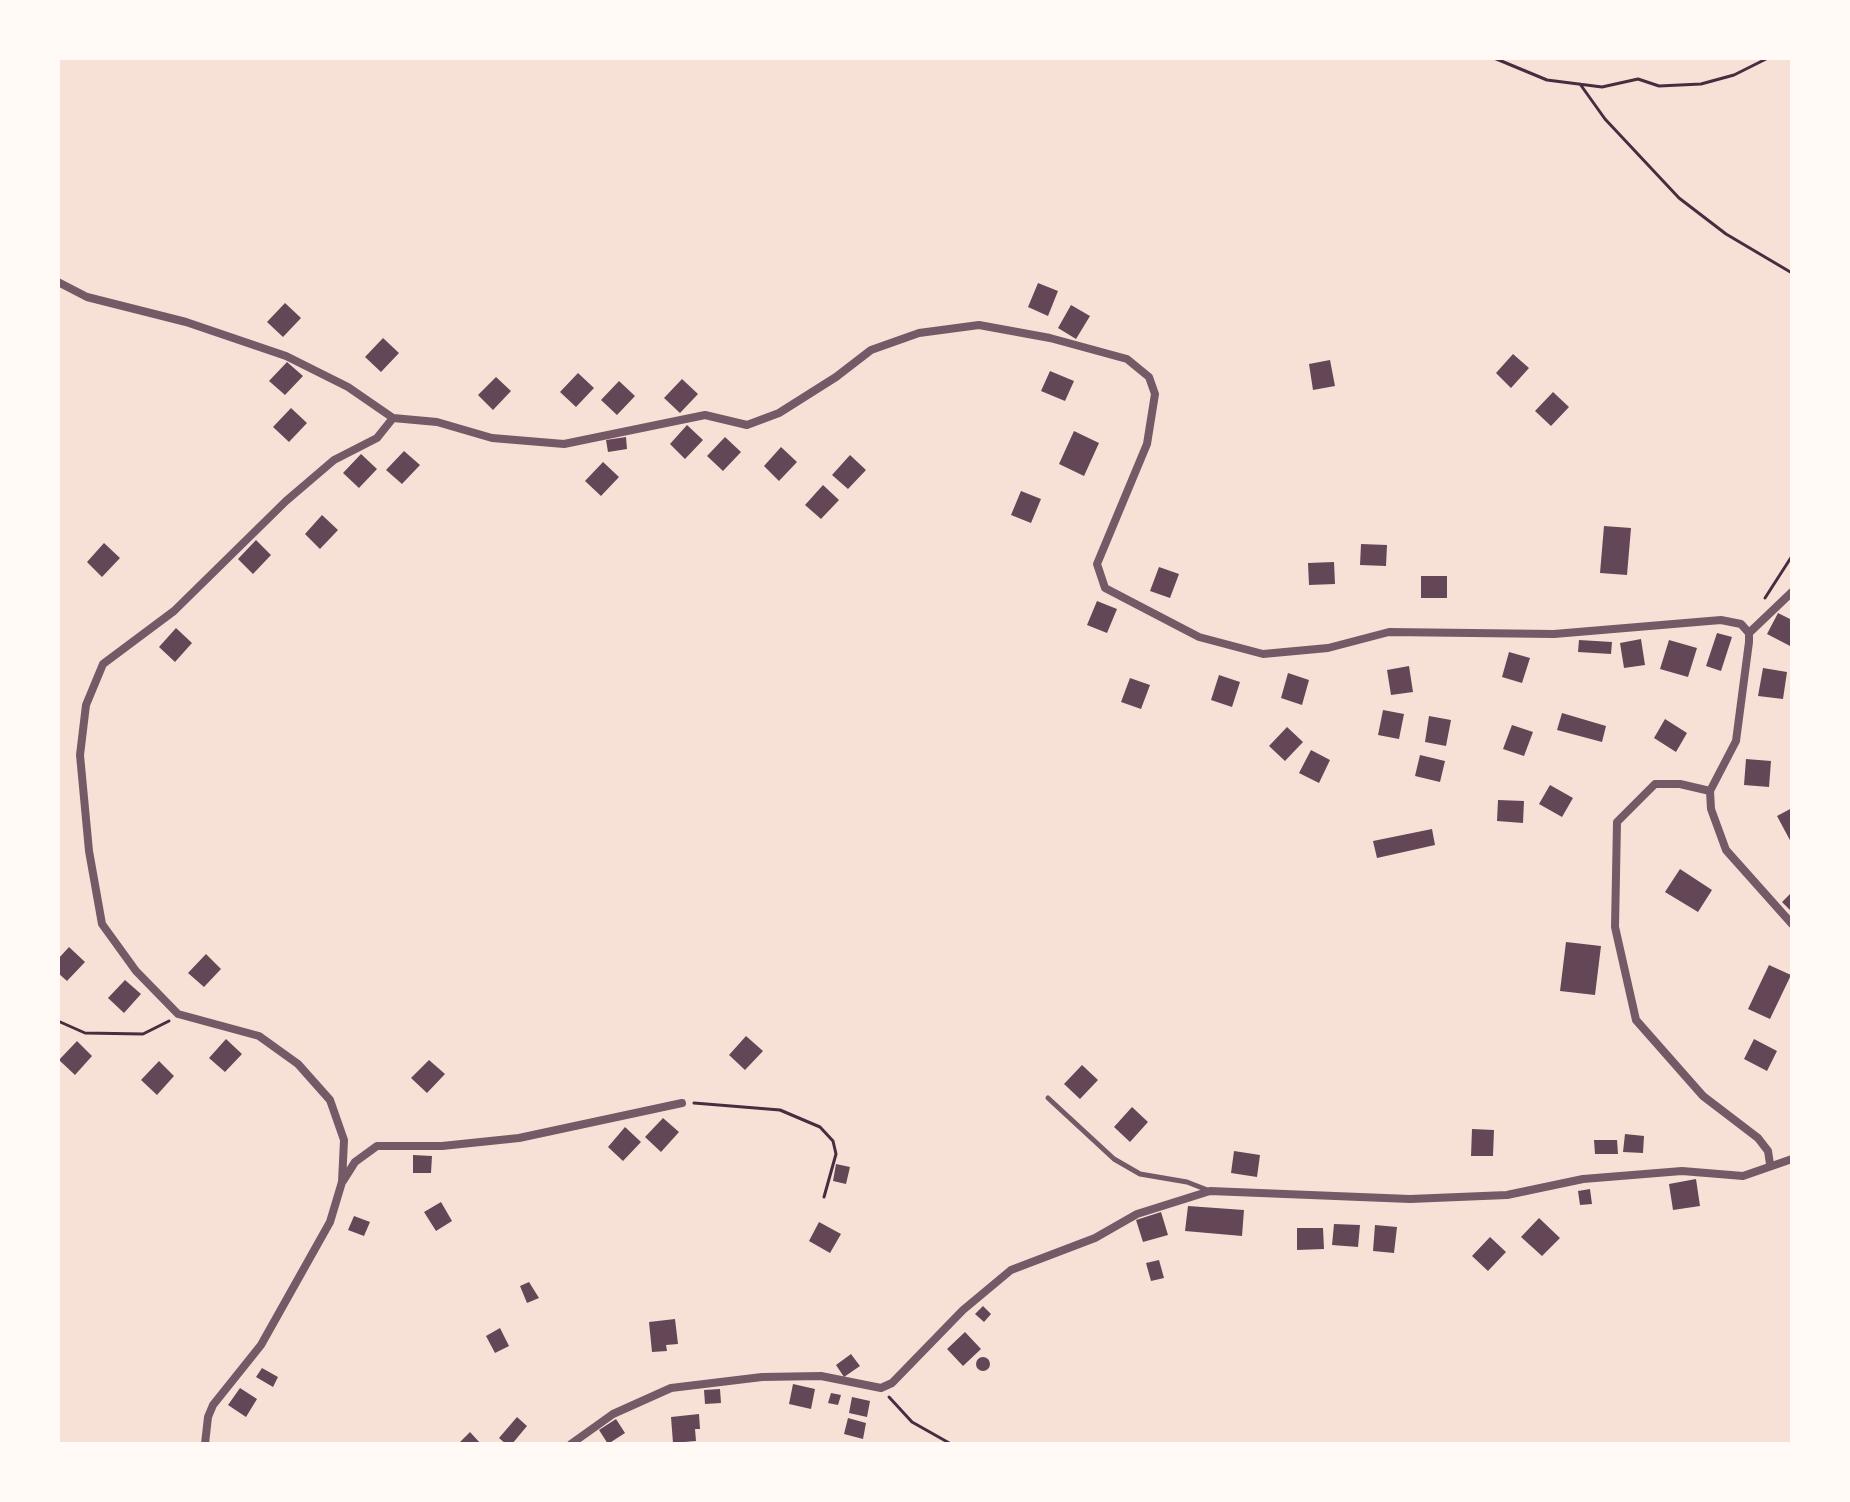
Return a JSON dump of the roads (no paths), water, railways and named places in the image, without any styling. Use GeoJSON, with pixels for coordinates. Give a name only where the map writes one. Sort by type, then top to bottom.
{"type":"FeatureCollection","features":[{"type":"Feature","properties":{"kind":"street"},"geometry":{"type":"LineString","coordinates":[[58,282],[87,297],[186,322],[286,356],[348,387],[393,418],[437,422],[492,438],[564,444],[705,415],[747,425],[779,413],[836,377],[871,350],[919,333],[979,325],[1050,338],[1127,359],[1149,377],[1155,394],[1147,444],[1097,564],[1105,588],[1199,637],[1263,654],[1328,648],[1389,632],[1554,634],[1721,620],[1741,624],[1749,633]]}},
{"type":"Feature","properties":{"kind":"street"},"geometry":{"type":"LineString","coordinates":[[205,1444],[208,1417],[213,1405],[261,1345],[314,1256],[339,1201],[344,1140],[338,1114],[298,1064],[259,1036],[178,1014],[136,971],[102,924],[89,851],[80,755],[86,705],[103,664],[174,611],[310,480],[334,460],[377,438],[393,418]]}},
{"type":"Feature","properties":{"kind":"street"},"geometry":{"type":"LineString","coordinates":[[1792,592],[1749,633],[1736,741],[1710,791],[1711,809],[1726,850],[1792,924]]}},
{"type":"Feature","properties":{"kind":"street"},"geometry":{"type":"LineString","coordinates":[[1710,791],[1680,784],[1655,784],[1617,822],[1615,927],[1636,1020],[1703,1096],[1758,1138],[1768,1151],[1770,1164]]}},
{"type":"Feature","properties":{"kind":"street"},"geometry":{"type":"LineString","coordinates":[[342,1182],[355,1162],[377,1146],[442,1146],[519,1138],[682,1103]]}},
{"type":"Feature","properties":{"kind":"street"},"geometry":{"type":"LineString","coordinates":[[571,1444],[613,1414],[671,1388],[762,1377],[821,1376],[884,1387],[1011,1270],[1095,1238],[1137,1214],[1210,1191],[1410,1199],[1494,1196],[1583,1179],[1682,1171],[1743,1176],[1770,1164],[1792,1159]]}},
{"type":"Feature","properties":{"kind":"lane"},"geometry":{"type":"LineString","coordinates":[[1048,1098],[1114,1159],[1140,1174],[1187,1182],[1210,1191]]}}]}
